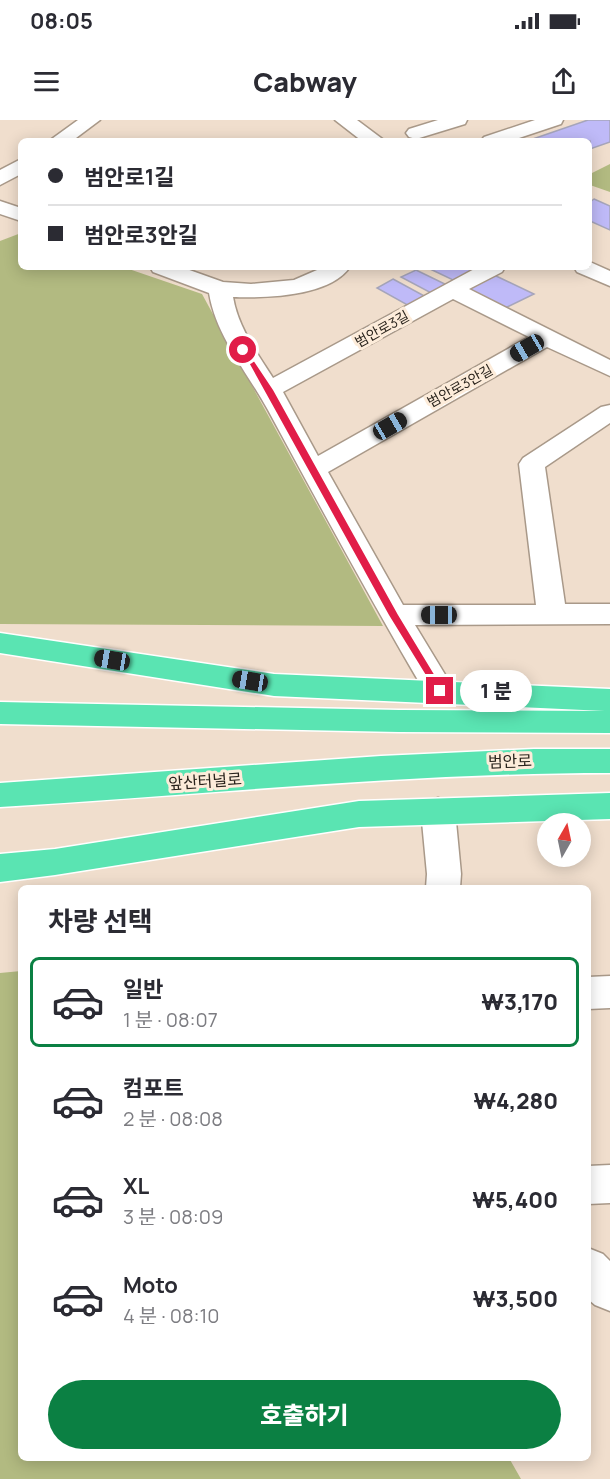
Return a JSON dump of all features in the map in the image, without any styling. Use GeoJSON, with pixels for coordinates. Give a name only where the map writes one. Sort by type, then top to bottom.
{"type":"FeatureCollection","features":[{"type":"Feature","properties":{"kind":"highway"},"geometry":{"type":"LineString","coordinates":[[0,643],[274,685],[610,700]]}},
{"type":"Feature","properties":{"kind":"highway"},"geometry":{"type":"LineString","coordinates":[[0,713],[399,721],[610,722]]}},
{"type":"Feature","properties":{"kind":"highway","name":"범안로"},"geometry":{"type":"LineString","coordinates":[[411,765],[541,760],[610,761]]}},
{"type":"Feature","properties":{"kind":"highway","name":"앞산터널로"},"geometry":{"type":"LineString","coordinates":[[0,795],[411,765]]}},
{"type":"Feature","properties":{"kind":"highway"},"geometry":{"type":"LineString","coordinates":[[0,868],[56,862],[359,814],[516,811],[610,806]]}},
{"type":"Feature","properties":{"kind":"street"},"geometry":{"type":"LineString","coordinates":[[63,138],[91,120]]}},
{"type":"Feature","properties":{"kind":"street"},"geometry":{"type":"LineString","coordinates":[[344,120],[371,138]]}},
{"type":"Feature","properties":{"kind":"street"},"geometry":{"type":"LineString","coordinates":[[424,138],[416,133],[458,120]]}},
{"type":"Feature","properties":{"kind":"street"},"geometry":{"type":"LineString","coordinates":[[500,138],[554,120]]}},
{"type":"Feature","properties":{"kind":"street"},"geometry":{"type":"LineString","coordinates":[[0,179],[18,167]]}},
{"type":"Feature","properties":{"kind":"street"},"geometry":{"type":"LineString","coordinates":[[0,207],[18,213]]}},
{"type":"Feature","properties":{"kind":"street"},"geometry":{"type":"LineString","coordinates":[[169,270],[220,289],[257,292],[295,288],[328,276],[335,270]]}},
{"type":"Feature","properties":{"kind":"street","name":"범안로3길"},"geometry":{"type":"LineString","coordinates":[[269,390],[489,270]]}},
{"type":"Feature","properties":{"kind":"street"},"geometry":{"type":"LineString","coordinates":[[591,270],[610,279]]}},
{"type":"Feature","properties":{"kind":"street"},"geometry":{"type":"LineString","coordinates":[[220,289],[224,314],[243,350],[269,390],[394,615],[440,691]]}},
{"type":"Feature","properties":{"kind":"street"},"geometry":{"type":"LineString","coordinates":[[453,290],[610,369]]}},
{"type":"Feature","properties":{"kind":"street","name":"범안로3안길"},"geometry":{"type":"LineString","coordinates":[[312,470],[547,337]]}},
{"type":"Feature","properties":{"kind":"street"},"geometry":{"type":"LineString","coordinates":[[552,614],[532,464],[610,412]]}},
{"type":"Feature","properties":{"kind":"street"},"geometry":{"type":"LineString","coordinates":[[394,615],[610,614]]}},
{"type":"Feature","properties":{"kind":"street"},"geometry":{"type":"LineString","coordinates":[[438,811],[443,885]]}},
{"type":"Feature","properties":{"kind":"street"},"geometry":{"type":"LineString","coordinates":[[591,993],[610,992]]}},
{"type":"Feature","properties":{"kind":"street"},"geometry":{"type":"LineString","coordinates":[[591,1185],[610,1184]]}},
{"type":"Feature","properties":{"kind":"street"},"geometry":{"type":"LineString","coordinates":[[591,1272],[610,1290]]}},
{"type":"Feature","properties":{"kind":"green space"},"geometry":{"type":"Polygon","coordinates":[[[610,164],[610,192],[592,186],[592,173],[610,164]]]}},
{"type":"Feature","properties":{"kind":"green space"},"geometry":{"type":"Polygon","coordinates":[[[18,234],[18,270],[132,270],[202,294],[383,626],[0,624],[0,241],[18,234]]]}},
{"type":"Feature","properties":{"kind":"green space"},"geometry":{"type":"Polygon","coordinates":[[[18,971],[18,1461],[511,1461],[521,1479],[0,1479],[0,973],[18,971]]]}},
{"type":"Feature","properties":{"kind":"building"},"geometry":{"type":"Polygon","coordinates":[[[588,120],[610,120],[610,142],[592,148],[592,138],[536,138],[588,120]]]}},
{"type":"Feature","properties":{"kind":"building"},"geometry":{"type":"Polygon","coordinates":[[[594,199],[610,206],[610,230],[592,222],[592,200],[594,199]]]}},
{"type":"Feature","properties":{"kind":"building"},"geometry":{"type":"Polygon","coordinates":[[[416,270],[449,286],[433,294],[401,277],[416,270]]]}},
{"type":"Feature","properties":{"kind":"building"},"geometry":{"type":"Polygon","coordinates":[[[432,270],[473,271],[453,280],[432,270]]]}},
{"type":"Feature","properties":{"kind":"building"},"geometry":{"type":"Polygon","coordinates":[[[494,275],[534,294],[501,310],[462,290],[494,275]]]}},
{"type":"Feature","properties":{"kind":"building"},"geometry":{"type":"Polygon","coordinates":[[[393,279],[428,298],[411,307],[377,288],[393,279]]]}},
{"type":"Feature","properties":{"kind":"route"},"geometry":{"type":"LineString","coordinates":[[243,350],[269,390],[394,615],[440,691]]}}]}
